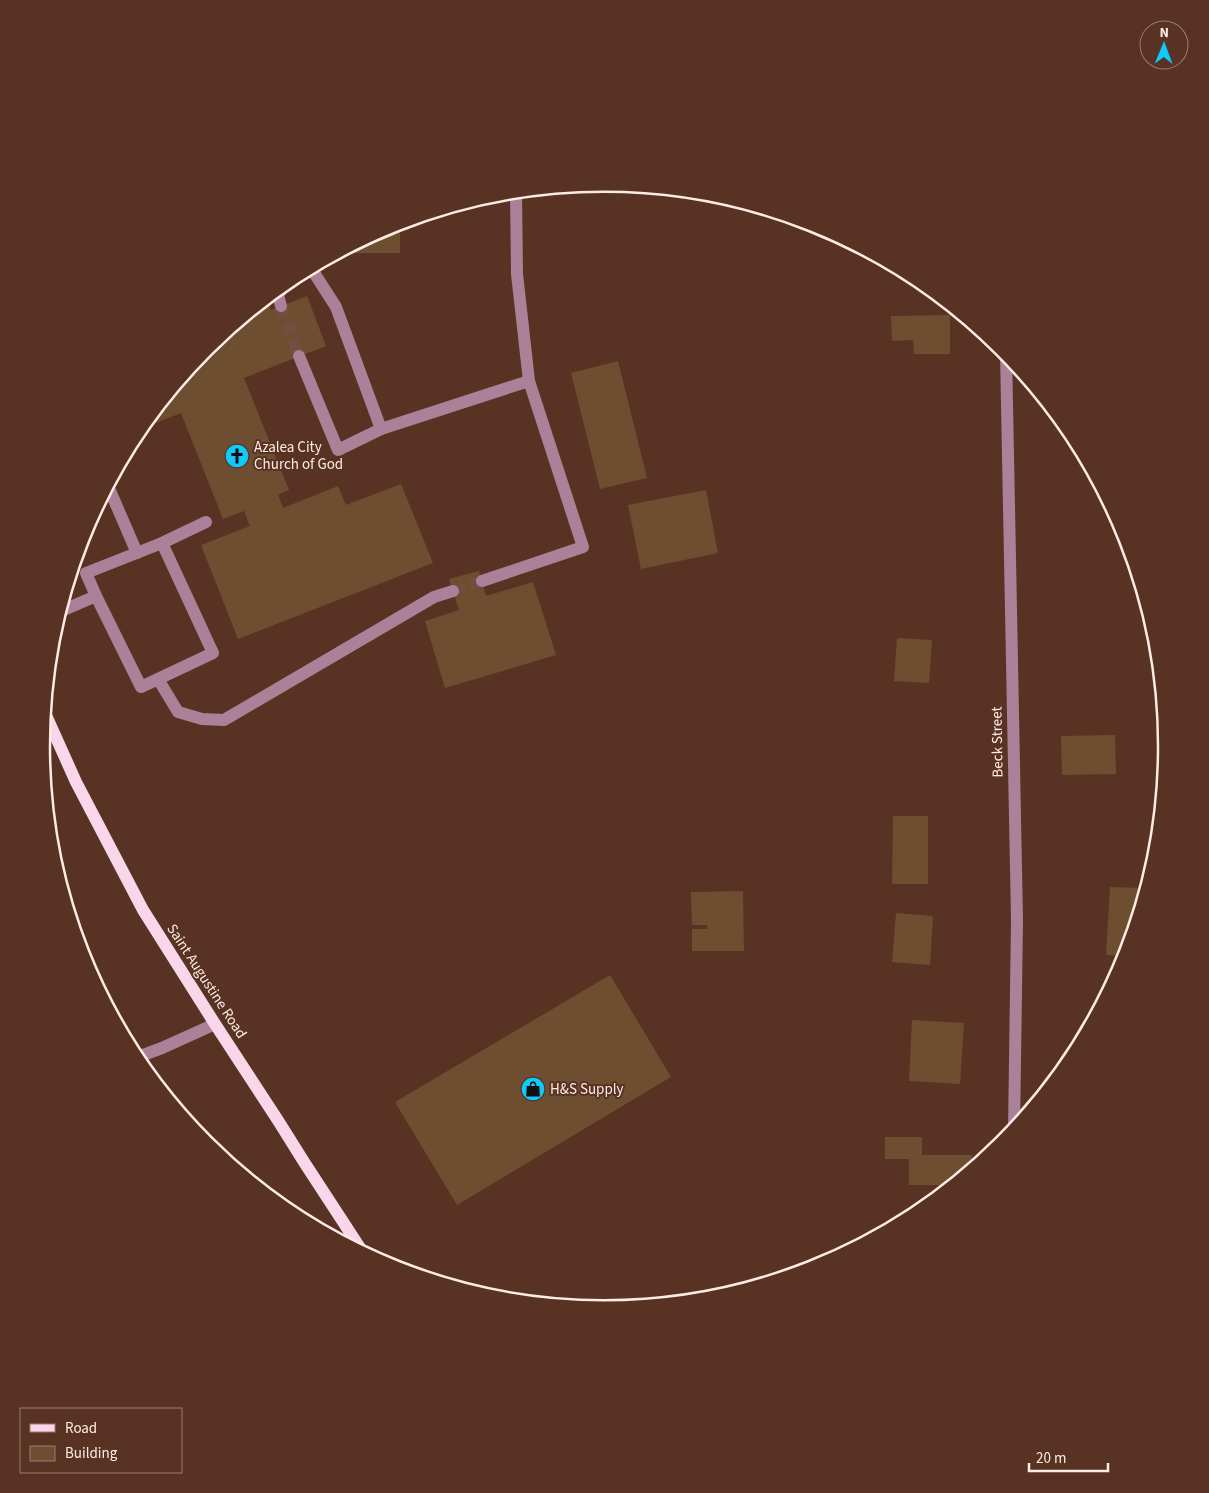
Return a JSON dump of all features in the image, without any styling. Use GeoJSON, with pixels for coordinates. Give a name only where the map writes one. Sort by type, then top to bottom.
{"type":"FeatureCollection","features":[{"type":"Feature","properties":{"kind":"main road","name":"Saint Augustine Road"},"geometry":{"type":"LineString","coordinates":[[51,725],[76,782],[143,910],[357,1243]]}},
{"type":"Feature","properties":{"kind":"street"},"geometry":{"type":"LineString","coordinates":[[482,581],[583,547],[529,381],[517,274],[516,200]]}},
{"type":"Feature","properties":{"kind":"street"},"geometry":{"type":"LineString","coordinates":[[315,274],[336,307],[381,429]]}},
{"type":"Feature","properties":{"kind":"street"},"geometry":{"type":"LineString","coordinates":[[279,298],[281,306]]}},
{"type":"Feature","properties":{"kind":"street"},"geometry":{"type":"LineString","coordinates":[[299,356],[338,450],[381,429],[529,381]]}},
{"type":"Feature","properties":{"kind":"street","name":"Beck Street"},"geometry":{"type":"LineString","coordinates":[[1006,364],[1017,920],[1014,1120]]}},
{"type":"Feature","properties":{"kind":"street"},"geometry":{"type":"LineString","coordinates":[[111,493],[137,553]]}},
{"type":"Feature","properties":{"kind":"street"},"geometry":{"type":"LineString","coordinates":[[162,543],[213,653],[140,687],[86,574],[162,543],[206,522]]}},
{"type":"Feature","properties":{"kind":"street"},"geometry":{"type":"LineString","coordinates":[[158,679],[178,712],[202,719],[224,720],[434,597],[453,591]]}},
{"type":"Feature","properties":{"kind":"street"},"geometry":{"type":"LineString","coordinates":[[68,609],[96,596]]}},
{"type":"Feature","properties":{"kind":"street"},"geometry":{"type":"LineString","coordinates":[[143,1055],[215,1024]]}},
{"type":"Feature","properties":{"kind":"building"},"geometry":{"type":"Polygon","coordinates":[[[400,231],[400,253],[351,253],[400,231]]]}},
{"type":"Feature","properties":{"kind":"building","name":"Azalea City Church of God"},"geometry":{"type":"Polygon","coordinates":[[[307,296],[326,346],[244,378],[289,490],[278,495],[283,508],[338,486],[346,505],[401,484],[433,563],[238,639],[201,545],[250,526],[244,511],[223,519],[181,413],[154,424],[212,354],[269,305],[271,310],[307,296]]]}},
{"type":"Feature","properties":{"kind":"building"},"geometry":{"type":"Polygon","coordinates":[[[950,315],[950,354],[914,354],[913,340],[892,341],[891,316],[950,315]]]}},
{"type":"Feature","properties":{"kind":"building"},"geometry":{"type":"Polygon","coordinates":[[[618,361],[647,478],[600,489],[571,373],[618,361]]]}},
{"type":"Feature","properties":{"kind":"building"},"geometry":{"type":"Polygon","coordinates":[[[706,490],[718,553],[641,569],[628,505],[706,490]]]}},
{"type":"Feature","properties":{"kind":"building"},"geometry":{"type":"Polygon","coordinates":[[[479,571],[486,596],[533,582],[556,655],[445,688],[425,621],[459,610],[449,579],[479,571]]]}},
{"type":"Feature","properties":{"kind":"building"},"geometry":{"type":"Polygon","coordinates":[[[897,638],[932,640],[929,683],[894,681],[897,638]]]}},
{"type":"Feature","properties":{"kind":"building"},"geometry":{"type":"Polygon","coordinates":[[[1115,735],[1116,774],[1062,775],[1061,736],[1115,735]]]}},
{"type":"Feature","properties":{"kind":"building"},"geometry":{"type":"Polygon","coordinates":[[[893,816],[928,816],[928,884],[892,884],[893,816]]]}},
{"type":"Feature","properties":{"kind":"building"},"geometry":{"type":"Polygon","coordinates":[[[1110,887],[1140,888],[1130,925],[1118,956],[1106,955],[1110,887]]]}},
{"type":"Feature","properties":{"kind":"building"},"geometry":{"type":"Polygon","coordinates":[[[743,891],[744,951],[692,951],[692,929],[708,929],[707,925],[692,925],[691,892],[743,891]]]}},
{"type":"Feature","properties":{"kind":"building"},"geometry":{"type":"Polygon","coordinates":[[[896,913],[933,916],[930,965],[892,962],[896,913]]]}},
{"type":"Feature","properties":{"kind":"building","name":"H&S Supply"},"geometry":{"type":"Polygon","coordinates":[[[610,975],[671,1077],[457,1205],[395,1102],[610,975]]]}},
{"type":"Feature","properties":{"kind":"building"},"geometry":{"type":"Polygon","coordinates":[[[912,1020],[964,1023],[960,1084],[909,1081],[912,1020]]]}},
{"type":"Feature","properties":{"kind":"building"},"geometry":{"type":"Polygon","coordinates":[[[885,1137],[922,1137],[922,1155],[972,1155],[972,1161],[943,1185],[909,1185],[909,1159],[885,1159],[885,1137]]]}},
{"type":"Feature","properties":{"kind":"tunnel"},"geometry":{"type":"LineString","coordinates":[[281,306],[299,356]]}},
{"type":"Feature","properties":{"kind":"tunnel"},"geometry":{"type":"LineString","coordinates":[[453,591],[482,581]]}},
{"type":"Feature","properties":{"kind":"place","name":"Azalea City Church of God"},"geometry":{"type":"Point","coordinates":[237,456]}},
{"type":"Feature","properties":{"kind":"place","name":"H&S Supply"},"geometry":{"type":"Point","coordinates":[533,1089]}}]}
